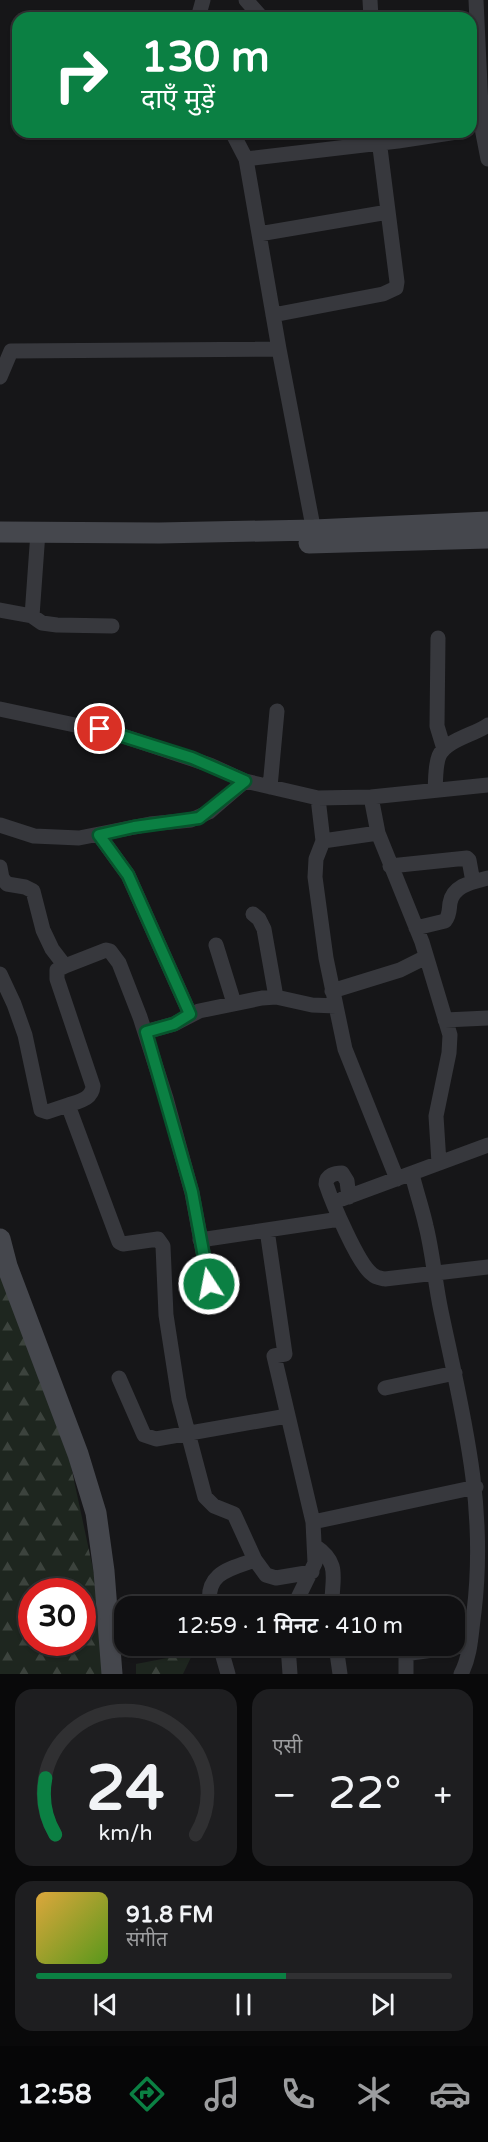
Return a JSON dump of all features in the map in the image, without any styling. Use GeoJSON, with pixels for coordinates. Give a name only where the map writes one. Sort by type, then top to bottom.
{"type":"FeatureCollection","features":[{"type":"Feature","properties":{"kind":"street"},"geometry":{"type":"LineString","coordinates":[[246,0],[257,12]]}},
{"type":"Feature","properties":{"kind":"street"},"geometry":{"type":"LineString","coordinates":[[477,132],[488,159]]}},
{"type":"Feature","properties":{"kind":"street"},"geometry":{"type":"LineString","coordinates":[[235,138],[246,159],[315,537]]}},
{"type":"Feature","properties":{"kind":"street"},"geometry":{"type":"LineString","coordinates":[[246,159],[378,138],[398,282],[396,288],[383,294],[273,315]]}},
{"type":"Feature","properties":{"kind":"street"},"geometry":{"type":"LineString","coordinates":[[259,234],[388,212]]}},
{"type":"Feature","properties":{"kind":"street"},"geometry":{"type":"LineString","coordinates":[[0,377],[11,351],[279,349]]}},
{"type":"Feature","properties":{"kind":"street"},"geometry":{"type":"LineString","coordinates":[[0,546],[38,539],[315,537],[419,532],[488,522]]}},
{"type":"Feature","properties":{"kind":"street"},"geometry":{"type":"LineString","coordinates":[[0,532],[38,539]]}},
{"type":"Feature","properties":{"kind":"street"},"geometry":{"type":"LineString","coordinates":[[419,532],[488,538]]}},
{"type":"Feature","properties":{"kind":"street"},"geometry":{"type":"LineString","coordinates":[[32,616],[38,539]]}},
{"type":"Feature","properties":{"kind":"street"},"geometry":{"type":"LineString","coordinates":[[0,610],[32,616],[42,623],[112,626]]}},
{"type":"Feature","properties":{"kind":"street"},"geometry":{"type":"LineString","coordinates":[[438,638],[437,726],[444,749]]}},
{"type":"Feature","properties":{"kind":"street"},"geometry":{"type":"LineString","coordinates":[[0,709],[117,734],[210,765],[245,781],[318,798],[370,796],[488,785]]}},
{"type":"Feature","properties":{"kind":"street"},"geometry":{"type":"LineString","coordinates":[[270,787],[277,711]]}},
{"type":"Feature","properties":{"kind":"street"},"geometry":{"type":"LineString","coordinates":[[435,790],[437,765],[444,749],[451,743],[473,735],[488,725]]}},
{"type":"Feature","properties":{"kind":"street"},"geometry":{"type":"LineString","coordinates":[[0,825],[34,836],[79,838],[134,827],[199,818],[245,781]]}},
{"type":"Feature","properties":{"kind":"street"},"geometry":{"type":"LineString","coordinates":[[370,796],[378,833],[416,928],[450,1035],[436,1116],[439,1163]]}},
{"type":"Feature","properties":{"kind":"street"},"geometry":{"type":"LineString","coordinates":[[318,798],[323,841],[316,860],[315,877],[334,999],[345,1049],[427,1228],[434,1274],[480,1496],[477,1577],[470,1645],[467,1661],[461,1674]]}},
{"type":"Feature","properties":{"kind":"street"},"geometry":{"type":"LineString","coordinates":[[323,841],[378,833]]}},
{"type":"Feature","properties":{"kind":"street"},"geometry":{"type":"LineString","coordinates":[[99,835],[128,875],[190,1014]]}},
{"type":"Feature","properties":{"kind":"street"},"geometry":{"type":"LineString","coordinates":[[390,866],[466,858],[469,860],[473,882]]}},
{"type":"Feature","properties":{"kind":"street"},"geometry":{"type":"LineString","coordinates":[[0,867],[2,878],[7,884],[33,891],[46,937],[65,966]]}},
{"type":"Feature","properties":{"kind":"street"},"geometry":{"type":"LineString","coordinates":[[416,928],[445,921],[448,917],[451,897],[464,885],[488,878]]}},
{"type":"Feature","properties":{"kind":"street"},"geometry":{"type":"LineString","coordinates":[[253,914],[259,918],[264,929],[276,997]]}},
{"type":"Feature","properties":{"kind":"street"},"geometry":{"type":"LineString","coordinates":[[216,945],[234,1003]]}},
{"type":"Feature","properties":{"kind":"street"},"geometry":{"type":"LineString","coordinates":[[0,974],[25,1035],[41,1110],[47,1112],[89,1097],[93,1086],[57,979],[57,970],[101,951],[110,951],[118,963],[146,1032],[186,1167],[213,1306]]}},
{"type":"Feature","properties":{"kind":"street"},"geometry":{"type":"LineString","coordinates":[[146,1032],[174,1024],[190,1014],[234,1003],[276,997],[312,1005],[334,999],[426,957]]}},
{"type":"Feature","properties":{"kind":"street"},"geometry":{"type":"LineString","coordinates":[[445,1020],[488,1018]]}},
{"type":"Feature","properties":{"kind":"street"},"geometry":{"type":"LineString","coordinates":[[68,1105],[118,1242],[123,1244],[158,1239],[163,1246],[166,1315],[179,1399],[205,1497],[214,1506],[234,1514],[255,1560],[262,1572],[270,1578],[312,1572]]}},
{"type":"Feature","properties":{"kind":"street"},"geometry":{"type":"LineString","coordinates":[[332,1202],[488,1145]]}},
{"type":"Feature","properties":{"kind":"street"},"geometry":{"type":"LineString","coordinates":[[349,1197],[347,1181],[342,1173],[329,1175],[326,1184],[339,1220],[372,1275],[385,1279],[488,1268]]}},
{"type":"Feature","properties":{"kind":"street"},"geometry":{"type":"LineString","coordinates":[[200,1240],[339,1220]]}},
{"type":"Feature","properties":{"kind":"street"},"geometry":{"type":"LineString","coordinates":[[267,1230],[285,1354],[274,1356],[313,1522],[315,1563],[299,1596]]}},
{"type":"Feature","properties":{"kind":"street"},"geometry":{"type":"LineString","coordinates":[[0,1239],[7,1266],[74,1443],[96,1513],[104,1571],[112,1674]]}},
{"type":"Feature","properties":{"kind":"street"},"geometry":{"type":"LineString","coordinates":[[385,1388],[455,1373]]}},
{"type":"Feature","properties":{"kind":"street"},"geometry":{"type":"LineString","coordinates":[[119,1378],[144,1435],[156,1439],[287,1416]]}},
{"type":"Feature","properties":{"kind":"street"},"geometry":{"type":"LineString","coordinates":[[313,1522],[480,1496]]}},
{"type":"Feature","properties":{"kind":"street"},"geometry":{"type":"LineString","coordinates":[[315,1546],[326,1553],[333,1566],[333,1596]]}},
{"type":"Feature","properties":{"kind":"street"},"geometry":{"type":"LineString","coordinates":[[209,1596],[209,1589],[217,1576],[228,1569],[255,1560]]}},
{"type":"Feature","properties":{"kind":"street"},"geometry":{"type":"LineString","coordinates":[[406,1674],[406,1657],[411,1653],[470,1645]]}},
{"type":"Feature","properties":{"kind":"street"},"geometry":{"type":"LineString","coordinates":[[223,1656],[228,1674]]}},
{"type":"Feature","properties":{"kind":"street"},"geometry":{"type":"LineString","coordinates":[[289,1656],[290,1674]]}},
{"type":"Feature","properties":{"kind":"street"},"geometry":{"type":"LineString","coordinates":[[337,1656],[340,1674]]}},
{"type":"Feature","properties":{"kind":"green space"},"geometry":{"type":"Polygon","coordinates":[[[0,1258],[69,1457],[95,1578],[18,1578],[18,1656],[96,1656],[96,1583],[102,1611],[106,1674],[0,1674],[0,1258]]]}},
{"type":"Feature","properties":{"kind":"green space"},"geometry":{"type":"Polygon","coordinates":[[[177,1656],[192,1656],[183,1674],[136,1674],[136,1664],[177,1656]]]}},
{"type":"Feature","properties":{"kind":"route"},"geometry":{"type":"LineString","coordinates":[[100,729],[192,758],[245,781],[199,818],[134,827],[99,835],[128,875],[190,1014],[174,1024],[146,1032],[186,1167],[209,1284]]}}]}
